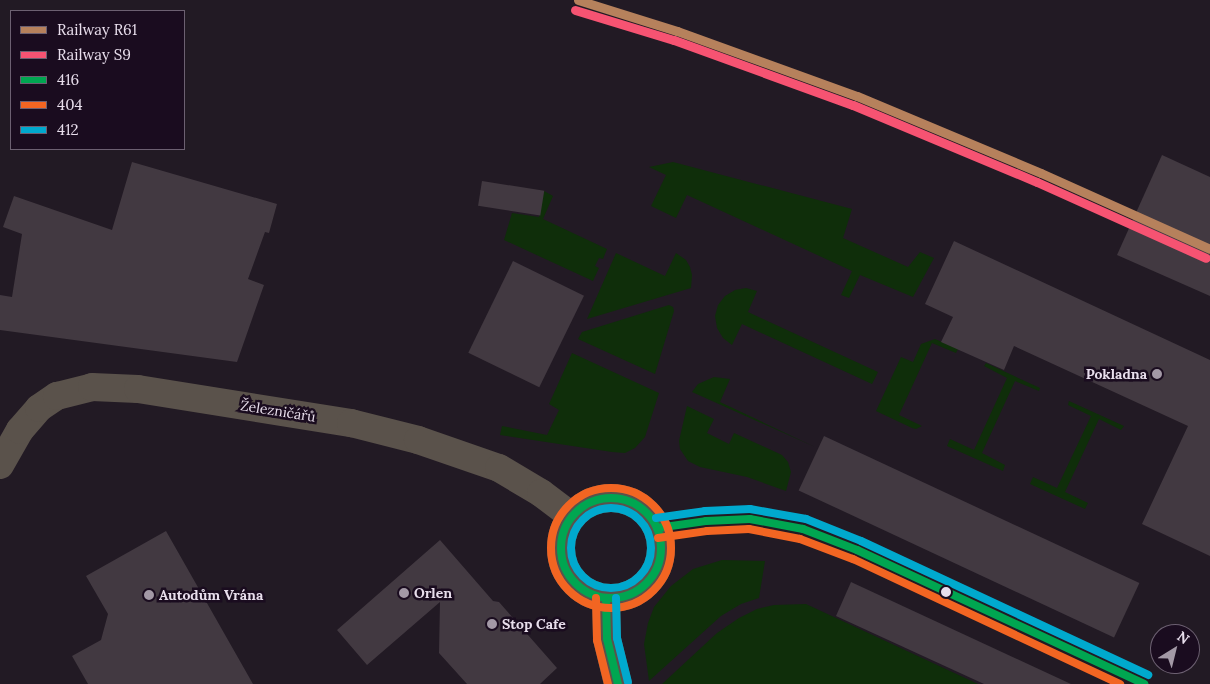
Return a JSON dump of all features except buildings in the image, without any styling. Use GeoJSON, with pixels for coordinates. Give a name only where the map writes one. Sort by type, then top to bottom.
{"type":"FeatureCollection","features":[{"type":"Feature","properties":{"kind":"street","name":"Železničářů"},"geometry":{"type":"LineString","coordinates":[[0,466],[20,430],[39,408],[57,396],[92,387],[138,389],[351,423],[418,440],[499,468],[528,484],[572,516]]}},
{"type":"Feature","properties":{"kind":"street"},"geometry":{"type":"LineString","coordinates":[[622,499],[644,511],[657,528],[661,554],[658,566],[651,577],[631,594],[606,598],[581,588],[571,579],[564,567],[561,554],[561,540],[564,528],[582,506],[595,500],[622,499]]}},
{"type":"Feature","properties":{"kind":"street"},"geometry":{"type":"LineString","coordinates":[[606,598],[607,639],[618,684]]}},
{"type":"Feature","properties":{"kind":"green space"},"geometry":{"type":"Polygon","coordinates":[[[673,162],[852,209],[843,238],[908,267],[920,252],[934,258],[913,297],[860,275],[849,298],[841,295],[852,271],[687,195],[676,218],[651,206],[666,175],[649,167],[673,162]]]}},
{"type":"Feature","properties":{"kind":"green space"},"geometry":{"type":"Polygon","coordinates":[[[544,191],[553,196],[543,219],[607,249],[603,259],[599,258],[595,266],[599,268],[593,281],[504,240],[512,213],[539,217],[544,191]]]}},
{"type":"Feature","properties":{"kind":"green space"},"geometry":{"type":"Polygon","coordinates":[[[616,253],[665,276],[676,253],[686,260],[690,267],[692,275],[691,288],[587,319],[616,253]]]}},
{"type":"Feature","properties":{"kind":"green space"},"geometry":{"type":"Polygon","coordinates":[[[746,288],[757,291],[748,312],[878,372],[872,384],[742,324],[732,345],[723,338],[717,328],[715,316],[718,305],[725,296],[735,290],[746,288]]]}},
{"type":"Feature","properties":{"kind":"green space"},"geometry":{"type":"Polygon","coordinates":[[[669,305],[673,307],[674,311],[655,374],[578,339],[582,332],[669,305]]]}},
{"type":"Feature","properties":{"kind":"green space"},"geometry":{"type":"Polygon","coordinates":[[[935,339],[958,349],[956,353],[932,343],[899,415],[922,426],[916,429],[912,428],[876,411],[901,357],[913,362],[921,344],[935,339]]]}},
{"type":"Feature","properties":{"kind":"green space"},"geometry":{"type":"Polygon","coordinates":[[[572,353],[659,393],[645,437],[635,448],[625,453],[612,452],[500,435],[502,426],[547,435],[559,410],[549,404],[572,353]]]}},
{"type":"Feature","properties":{"kind":"green space"},"geometry":{"type":"Polygon","coordinates":[[[986,363],[1040,388],[1039,391],[1015,381],[982,453],[1005,465],[1003,471],[947,446],[950,439],[974,450],[1007,378],[984,366],[986,363]]]}},
{"type":"Feature","properties":{"kind":"green space"},"geometry":{"type":"Polygon","coordinates":[[[714,377],[730,379],[720,402],[815,447],[692,392],[698,384],[714,377]]]}},
{"type":"Feature","properties":{"kind":"green space"},"geometry":{"type":"Polygon","coordinates":[[[1069,401],[1124,426],[1121,430],[1099,419],[1065,492],[1088,503],[1085,509],[1030,484],[1033,477],[1057,488],[1091,416],[1068,405],[1069,401]]]}},
{"type":"Feature","properties":{"kind":"green space"},"geometry":{"type":"Polygon","coordinates":[[[687,406],[714,419],[707,433],[729,444],[734,433],[782,455],[788,462],[791,472],[786,491],[747,477],[700,467],[688,461],[680,449],[679,441],[687,406]]]}},
{"type":"Feature","properties":{"kind":"green space"},"geometry":{"type":"Polygon","coordinates":[[[722,560],[765,561],[759,598],[741,604],[721,616],[649,681],[644,644],[648,623],[654,607],[671,586],[693,569],[722,560]]]}},
{"type":"Feature","properties":{"kind":"green space"},"geometry":{"type":"Polygon","coordinates":[[[806,604],[978,684],[662,684],[717,633],[739,618],[757,609],[774,605],[806,604]]]}},
{"type":"Feature","properties":{"kind":"rail line","name":"R61"},"geometry":{"type":"LineString","coordinates":[[578,0],[677,31],[857,96],[1041,173],[1210,249]]}},
{"type":"Feature","properties":{"kind":"rail line","name":"S9"},"geometry":{"type":"LineString","coordinates":[[575,10],[674,40],[853,105],[1037,182],[1206,258]]}},
{"type":"Feature","properties":{"kind":"transit line","name":"404"},"geometry":{"type":"LineString","coordinates":[[611,488],[623,489],[634,493],[644,498],[653,506],[661,515],[666,525],[670,536],[671,548],[670,560],[666,571],[661,581],[653,590],[644,598],[634,603],[623,607],[611,608],[599,607],[588,603],[578,598],[569,590],[561,581],[556,571],[552,560],[551,548],[552,536],[556,525],[561,515],[569,506],[578,498],[588,493],[599,489],[611,488]]}},
{"type":"Feature","properties":{"kind":"transit line","name":"416"},"geometry":{"type":"LineString","coordinates":[[611,498],[630,502],[646,513],[657,529],[661,548],[657,567],[646,583],[630,594],[611,598],[592,594],[576,583],[565,567],[561,548],[565,529],[576,513],[592,502],[611,498]]}},
{"type":"Feature","properties":{"kind":"transit line","name":"412"},"geometry":{"type":"LineString","coordinates":[[611,508],[626,511],[639,520],[648,533],[651,548],[648,563],[639,576],[626,585],[611,588],[596,585],[583,576],[574,563],[571,548],[574,533],[583,520],[596,511],[611,508]]}},
{"type":"Feature","properties":{"kind":"transit line","name":"412"},"geometry":{"type":"LineString","coordinates":[[656,518],[705,511],[750,509],[806,519],[861,541],[1148,675]]}},
{"type":"Feature","properties":{"kind":"transit line","name":"416"},"geometry":{"type":"LineString","coordinates":[[657,528],[706,521],[750,519],[803,529],[857,550],[1144,684]]}},
{"type":"Feature","properties":{"kind":"transit line","name":"404"},"geometry":{"type":"LineString","coordinates":[[658,538],[707,531],[749,529],[800,539],[853,559],[1120,684]]}},
{"type":"Feature","properties":{"kind":"transit line","name":"404"},"geometry":{"type":"LineString","coordinates":[[596,598],[597,640],[608,684]]}},
{"type":"Feature","properties":{"kind":"transit line","name":"416"},"geometry":{"type":"LineString","coordinates":[[606,598],[607,639],[618,684]]}},
{"type":"Feature","properties":{"kind":"transit line","name":"412"},"geometry":{"type":"LineString","coordinates":[[616,598],[617,638],[628,682]]}},
{"type":"Feature","properties":{"kind":"place","name":"Pokladna"},"geometry":{"type":"Point","coordinates":[1157,374]}},
{"type":"Feature","properties":{"kind":"place","name":"Orlen"},"geometry":{"type":"Point","coordinates":[404,593]}},
{"type":"Feature","properties":{"kind":"place","name":"Autodům Vrána"},"geometry":{"type":"Point","coordinates":[149,595]}},
{"type":"Feature","properties":{"kind":"place","name":"Stop Cafe"},"geometry":{"type":"Point","coordinates":[492,624]}}]}
